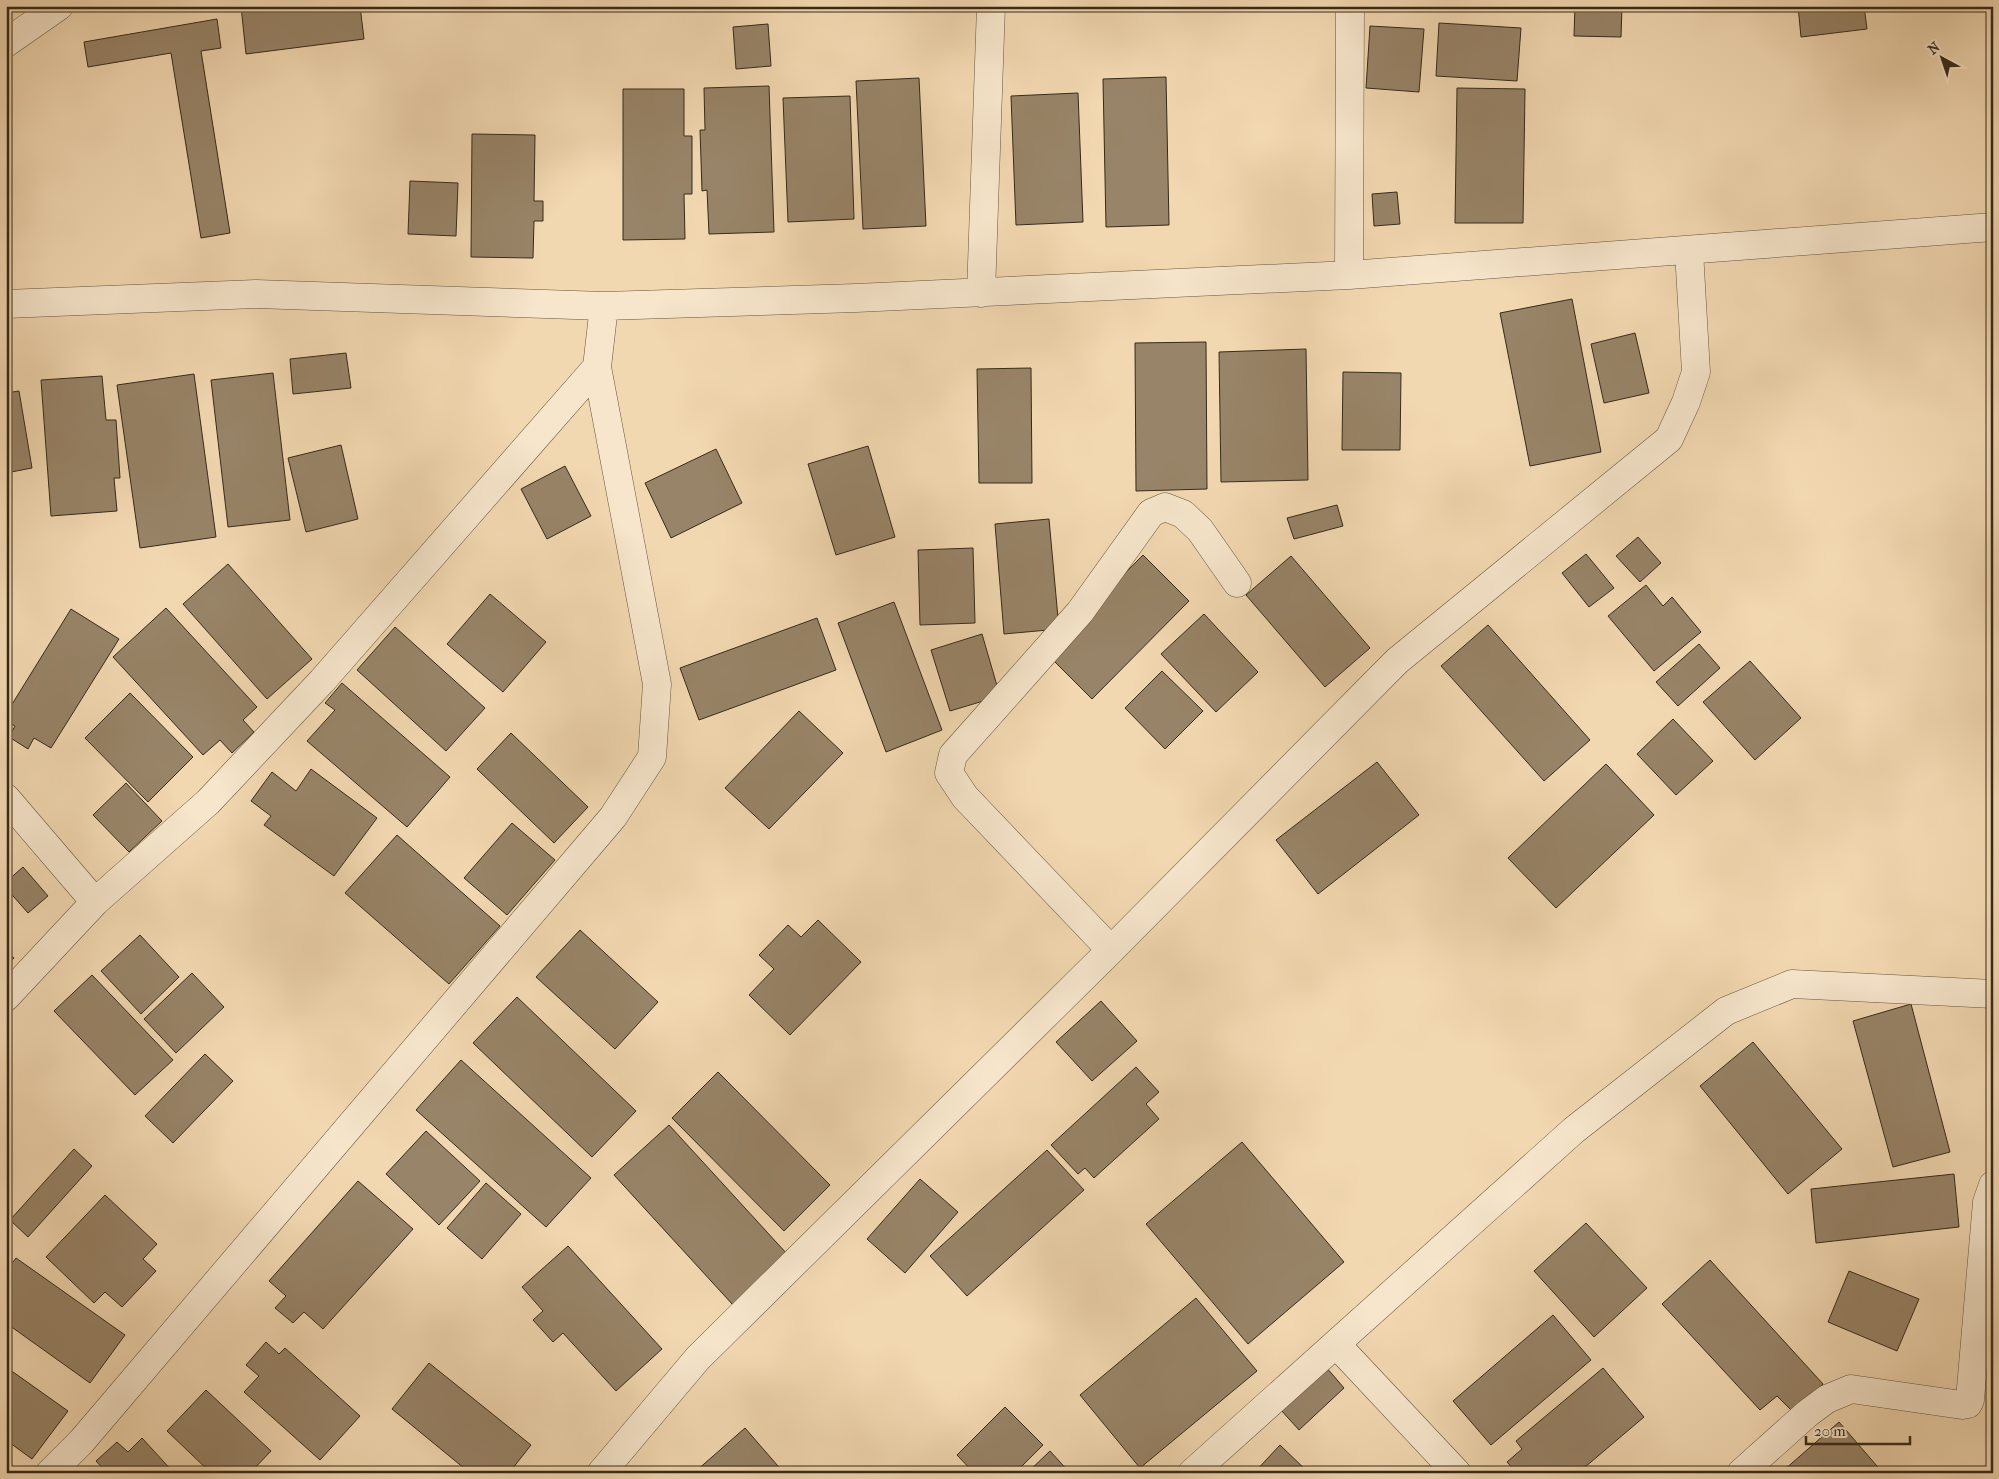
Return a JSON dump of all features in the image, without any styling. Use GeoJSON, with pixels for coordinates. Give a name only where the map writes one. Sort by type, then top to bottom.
{"type":"FeatureCollection","features":[{"type":"Feature","properties":{"kind":"street"},"geometry":{"type":"LineString","coordinates":[[6,43],[59,6]]}},
{"type":"Feature","properties":{"kind":"street"},"geometry":{"type":"LineString","coordinates":[[981,292],[991,6]]}},
{"type":"Feature","properties":{"kind":"street"},"geometry":{"type":"LineString","coordinates":[[1349,276],[1350,6]]}},
{"type":"Feature","properties":{"kind":"street"},"geometry":{"type":"LineString","coordinates":[[6,304],[256,294],[604,306],[981,292],[1349,276],[1993,227]]}},
{"type":"Feature","properties":{"kind":"street"},"geometry":{"type":"LineString","coordinates":[[601,1473],[698,1358],[1111,950],[1397,661],[1669,439],[1686,402],[1696,372],[1689,251]]}},
{"type":"Feature","properties":{"kind":"street"},"geometry":{"type":"LineString","coordinates":[[50,1473],[87,1435],[613,817],[652,756],[656,684],[597,368],[604,306]]}},
{"type":"Feature","properties":{"kind":"street"},"geometry":{"type":"LineString","coordinates":[[6,997],[95,902],[208,802],[322,681],[597,368]]}},
{"type":"Feature","properties":{"kind":"street"},"geometry":{"type":"LineString","coordinates":[[1111,950],[965,797],[949,772],[953,755],[1080,612],[1151,513],[1165,507],[1184,514],[1200,530],[1237,583]]}},
{"type":"Feature","properties":{"kind":"street"},"geometry":{"type":"LineString","coordinates":[[6,798],[95,902]]}},
{"type":"Feature","properties":{"kind":"street"},"geometry":{"type":"LineString","coordinates":[[1192,1473],[1574,1130],[1726,1010],[1792,984],[1993,994]]}},
{"type":"Feature","properties":{"kind":"street"},"geometry":{"type":"LineString","coordinates":[[1741,1473],[1808,1412],[1827,1400],[1851,1389],[1962,1405],[1968,1404],[1970,1400],[1987,1202],[1993,1185]]}},
{"type":"Feature","properties":{"kind":"street"},"geometry":{"type":"LineString","coordinates":[[1336,1344],[1457,1473]]}},
{"type":"Feature","properties":{"kind":"building"},"geometry":{"type":"Polygon","coordinates":[[[241,6],[360,6],[364,39],[246,54],[241,6]]]}},
{"type":"Feature","properties":{"kind":"building"},"geometry":{"type":"Polygon","coordinates":[[[1174,6],[1255,6],[1174,8],[1174,6]]]}},
{"type":"Feature","properties":{"kind":"building"},"geometry":{"type":"Polygon","coordinates":[[[1575,6],[1622,6],[1621,37],[1574,36],[1575,6]]]}},
{"type":"Feature","properties":{"kind":"building"},"geometry":{"type":"Polygon","coordinates":[[[1798,6],[1864,6],[1867,29],[1801,37],[1798,6]]]}},
{"type":"Feature","properties":{"kind":"building"},"geometry":{"type":"Polygon","coordinates":[[[217,19],[221,48],[201,51],[230,233],[201,238],[171,53],[88,67],[84,42],[217,19]]]}},
{"type":"Feature","properties":{"kind":"building"},"geometry":{"type":"Polygon","coordinates":[[[1439,23],[1521,28],[1517,81],[1436,76],[1439,23]]]}},
{"type":"Feature","properties":{"kind":"building"},"geometry":{"type":"Polygon","coordinates":[[[768,24],[771,66],[736,69],[733,27],[768,24]]]}},
{"type":"Feature","properties":{"kind":"building"},"geometry":{"type":"Polygon","coordinates":[[[1370,26],[1424,29],[1419,92],[1366,88],[1370,26]]]}},
{"type":"Feature","properties":{"kind":"building"},"geometry":{"type":"Polygon","coordinates":[[[1166,77],[1169,225],[1106,227],[1103,79],[1166,77]]]}},
{"type":"Feature","properties":{"kind":"building"},"geometry":{"type":"Polygon","coordinates":[[[919,78],[926,226],[863,229],[856,81],[919,78]]]}},
{"type":"Feature","properties":{"kind":"building"},"geometry":{"type":"Polygon","coordinates":[[[769,86],[774,232],[709,234],[707,190],[702,191],[700,130],[705,130],[704,88],[769,86]]]}},
{"type":"Feature","properties":{"kind":"building"},"geometry":{"type":"Polygon","coordinates":[[[1457,88],[1525,89],[1523,223],[1455,223],[1457,88]]]}},
{"type":"Feature","properties":{"kind":"building"},"geometry":{"type":"Polygon","coordinates":[[[623,89],[684,89],[684,136],[692,136],[692,194],[684,194],[685,239],[623,240],[623,89]]]}},
{"type":"Feature","properties":{"kind":"building"},"geometry":{"type":"Polygon","coordinates":[[[1078,93],[1083,222],[1016,225],[1011,96],[1078,93]]]}},
{"type":"Feature","properties":{"kind":"building"},"geometry":{"type":"Polygon","coordinates":[[[850,96],[854,219],[788,222],[783,98],[850,96]]]}},
{"type":"Feature","properties":{"kind":"building"},"geometry":{"type":"Polygon","coordinates":[[[472,134],[535,135],[534,201],[543,201],[543,221],[534,221],[533,258],[471,257],[472,134]]]}},
{"type":"Feature","properties":{"kind":"building"},"geometry":{"type":"Polygon","coordinates":[[[410,181],[458,183],[456,236],[408,234],[410,181]]]}},
{"type":"Feature","properties":{"kind":"building"},"geometry":{"type":"Polygon","coordinates":[[[1397,192],[1400,224],[1374,226],[1372,194],[1397,192]]]}},
{"type":"Feature","properties":{"kind":"building"},"geometry":{"type":"Polygon","coordinates":[[[1572,299],[1601,452],[1530,466],[1500,313],[1572,299]]]}},
{"type":"Feature","properties":{"kind":"building"},"geometry":{"type":"Polygon","coordinates":[[[1635,333],[1649,393],[1604,403],[1591,344],[1635,333]]]}},
{"type":"Feature","properties":{"kind":"building"},"geometry":{"type":"Polygon","coordinates":[[[1206,342],[1207,489],[1136,491],[1135,343],[1206,342]]]}},
{"type":"Feature","properties":{"kind":"building"},"geometry":{"type":"Polygon","coordinates":[[[1306,349],[1308,480],[1221,482],[1219,352],[1306,349]]]}},
{"type":"Feature","properties":{"kind":"building"},"geometry":{"type":"Polygon","coordinates":[[[346,353],[351,388],[293,394],[290,359],[346,353]]]}},
{"type":"Feature","properties":{"kind":"building"},"geometry":{"type":"Polygon","coordinates":[[[1031,368],[1032,483],[979,483],[977,369],[1031,368]]]}},
{"type":"Feature","properties":{"kind":"building"},"geometry":{"type":"Polygon","coordinates":[[[1343,372],[1401,373],[1400,450],[1342,450],[1343,372]]]}},
{"type":"Feature","properties":{"kind":"building"},"geometry":{"type":"Polygon","coordinates":[[[273,373],[290,520],[228,527],[211,380],[273,373]]]}},
{"type":"Feature","properties":{"kind":"building"},"geometry":{"type":"Polygon","coordinates":[[[194,374],[216,537],[140,548],[117,385],[194,374]]]}},
{"type":"Feature","properties":{"kind":"building"},"geometry":{"type":"Polygon","coordinates":[[[102,376],[106,420],[116,420],[120,478],[114,478],[117,511],[51,516],[41,380],[102,376]]]}},
{"type":"Feature","properties":{"kind":"building"},"geometry":{"type":"Polygon","coordinates":[[[19,391],[32,468],[6,473],[6,393],[19,391]]]}},
{"type":"Feature","properties":{"kind":"building"},"geometry":{"type":"Polygon","coordinates":[[[341,445],[358,519],[306,532],[288,458],[341,445]]]}},
{"type":"Feature","properties":{"kind":"building"},"geometry":{"type":"Polygon","coordinates":[[[868,446],[895,537],[836,555],[808,464],[868,446]]]}},
{"type":"Feature","properties":{"kind":"building"},"geometry":{"type":"Polygon","coordinates":[[[716,449],[742,503],[671,538],[645,483],[716,449]]]}},
{"type":"Feature","properties":{"kind":"building"},"geometry":{"type":"Polygon","coordinates":[[[565,466],[591,516],[547,539],[521,489],[565,466]]]}},
{"type":"Feature","properties":{"kind":"building"},"geometry":{"type":"Polygon","coordinates":[[[1337,505],[1343,526],[1294,539],[1287,518],[1337,505]]]}},
{"type":"Feature","properties":{"kind":"building"},"geometry":{"type":"Polygon","coordinates":[[[1049,519],[1059,629],[1004,634],[995,524],[1049,519]]]}},
{"type":"Feature","properties":{"kind":"building"},"geometry":{"type":"Polygon","coordinates":[[[1638,537],[1661,563],[1640,582],[1616,556],[1638,537]]]}},
{"type":"Feature","properties":{"kind":"building"},"geometry":{"type":"Polygon","coordinates":[[[973,548],[975,623],[920,625],[918,550],[973,548]]]}},
{"type":"Feature","properties":{"kind":"building"},"geometry":{"type":"Polygon","coordinates":[[[1586,554],[1614,588],[1589,607],[1562,573],[1586,554]]]}},
{"type":"Feature","properties":{"kind":"building"},"geometry":{"type":"Polygon","coordinates":[[[1143,555],[1189,601],[1092,699],[1046,653],[1143,555]]]}},
{"type":"Feature","properties":{"kind":"building"},"geometry":{"type":"Polygon","coordinates":[[[1291,556],[1370,648],[1325,687],[1246,595],[1291,556]]]}},
{"type":"Feature","properties":{"kind":"building"},"geometry":{"type":"Polygon","coordinates":[[[228,564],[312,659],[267,699],[183,604],[228,564]]]}},
{"type":"Feature","properties":{"kind":"building"},"geometry":{"type":"Polygon","coordinates":[[[1646,585],[1663,606],[1672,597],[1701,632],[1654,671],[1608,616],[1646,585]]]}},
{"type":"Feature","properties":{"kind":"building"},"geometry":{"type":"Polygon","coordinates":[[[490,594],[546,642],[503,692],[447,644],[490,594]]]}},
{"type":"Feature","properties":{"kind":"building"},"geometry":{"type":"Polygon","coordinates":[[[894,602],[942,730],[886,752],[838,623],[894,602]]]}},
{"type":"Feature","properties":{"kind":"building"},"geometry":{"type":"Polygon","coordinates":[[[166,608],[257,707],[243,720],[254,732],[232,753],[220,740],[203,755],[113,657],[166,608]]]}},
{"type":"Feature","properties":{"kind":"building"},"geometry":{"type":"Polygon","coordinates":[[[71,609],[119,639],[51,748],[34,738],[28,749],[9,737],[15,726],[6,721],[6,714],[71,609]]]}},
{"type":"Feature","properties":{"kind":"building"},"geometry":{"type":"Polygon","coordinates":[[[1204,614],[1258,672],[1216,712],[1161,654],[1204,614]]]}},
{"type":"Feature","properties":{"kind":"building"},"geometry":{"type":"Polygon","coordinates":[[[817,618],[836,670],[699,720],[680,668],[817,618]]]}},
{"type":"Feature","properties":{"kind":"building"},"geometry":{"type":"Polygon","coordinates":[[[1488,625],[1590,740],[1544,781],[1441,666],[1488,625]]]}},
{"type":"Feature","properties":{"kind":"building"},"geometry":{"type":"Polygon","coordinates":[[[395,627],[485,708],[446,751],[357,670],[395,627]]]}},
{"type":"Feature","properties":{"kind":"building"},"geometry":{"type":"Polygon","coordinates":[[[982,634],[1000,696],[950,711],[931,650],[982,634]]]}},
{"type":"Feature","properties":{"kind":"building"},"geometry":{"type":"Polygon","coordinates":[[[1699,644],[1720,668],[1678,706],[1656,682],[1699,644]]]}},
{"type":"Feature","properties":{"kind":"building"},"geometry":{"type":"Polygon","coordinates":[[[1750,661],[1801,718],[1755,760],[1703,702],[1750,661]]]}},
{"type":"Feature","properties":{"kind":"building"},"geometry":{"type":"Polygon","coordinates":[[[1162,671],[1203,711],[1165,749],[1125,708],[1162,671]]]}},
{"type":"Feature","properties":{"kind":"building"},"geometry":{"type":"Polygon","coordinates":[[[342,683],[450,777],[407,827],[307,741],[335,710],[325,703],[342,683]]]}},
{"type":"Feature","properties":{"kind":"building"},"geometry":{"type":"Polygon","coordinates":[[[130,693],[193,757],[148,802],[85,738],[130,693]]]}},
{"type":"Feature","properties":{"kind":"building"},"geometry":{"type":"Polygon","coordinates":[[[799,711],[843,753],[769,829],[725,788],[799,711]]]}},
{"type":"Feature","properties":{"kind":"building"},"geometry":{"type":"Polygon","coordinates":[[[1673,719],[1713,761],[1676,795],[1637,754],[1673,719]]]}},
{"type":"Feature","properties":{"kind":"building"},"geometry":{"type":"Polygon","coordinates":[[[511,733],[588,807],[554,843],[477,769],[511,733]]]}},
{"type":"Feature","properties":{"kind":"building"},"geometry":{"type":"Polygon","coordinates":[[[1377,762],[1419,815],[1318,894],[1276,840],[1377,762]]]}},
{"type":"Feature","properties":{"kind":"building"},"geometry":{"type":"Polygon","coordinates":[[[1606,764],[1654,815],[1556,908],[1508,858],[1606,764]]]}},
{"type":"Feature","properties":{"kind":"building"},"geometry":{"type":"Polygon","coordinates":[[[311,769],[377,818],[334,876],[264,825],[271,816],[251,801],[272,772],[296,791],[311,769]]]}},
{"type":"Feature","properties":{"kind":"building"},"geometry":{"type":"Polygon","coordinates":[[[126,783],[162,821],[129,852],[93,815],[126,783]]]}},
{"type":"Feature","properties":{"kind":"building"},"geometry":{"type":"Polygon","coordinates":[[[512,823],[555,860],[507,915],[464,878],[512,823]]]}},
{"type":"Feature","properties":{"kind":"building"},"geometry":{"type":"Polygon","coordinates":[[[397,835],[500,926],[449,984],[345,893],[397,835]]]}},
{"type":"Feature","properties":{"kind":"building"},"geometry":{"type":"Polygon","coordinates":[[[23,867],[48,896],[28,913],[6,888],[6,882],[23,867]]]}},
{"type":"Feature","properties":{"kind":"building"},"geometry":{"type":"Polygon","coordinates":[[[818,920],[861,962],[790,1035],[749,995],[774,969],[759,955],[788,925],[801,937],[818,920]]]}},
{"type":"Feature","properties":{"kind":"building"},"geometry":{"type":"Polygon","coordinates":[[[580,930],[658,1002],[615,1049],[536,977],[580,930]]]}},
{"type":"Feature","properties":{"kind":"building"},"geometry":{"type":"Polygon","coordinates":[[[140,935],[179,977],[141,1014],[101,971],[140,935]]]}},
{"type":"Feature","properties":{"kind":"building"},"geometry":{"type":"Polygon","coordinates":[[[6,950],[14,958],[6,965],[6,950]]]}},
{"type":"Feature","properties":{"kind":"building"},"geometry":{"type":"Polygon","coordinates":[[[192,973],[224,1007],[176,1053],[144,1019],[192,973]]]}},
{"type":"Feature","properties":{"kind":"building"},"geometry":{"type":"Polygon","coordinates":[[[92,975],[173,1060],[135,1095],[54,1011],[92,975]]]}},
{"type":"Feature","properties":{"kind":"building"},"geometry":{"type":"Polygon","coordinates":[[[517,997],[636,1111],[592,1157],[473,1043],[517,997]]]}},
{"type":"Feature","properties":{"kind":"building"},"geometry":{"type":"Polygon","coordinates":[[[1101,1001],[1137,1041],[1092,1081],[1056,1042],[1101,1001]]]}},
{"type":"Feature","properties":{"kind":"building"},"geometry":{"type":"Polygon","coordinates":[[[1911,1004],[1950,1152],[1893,1167],[1853,1021],[1911,1004]]]}},
{"type":"Feature","properties":{"kind":"building"},"geometry":{"type":"Polygon","coordinates":[[[1753,1042],[1842,1149],[1788,1194],[1700,1086],[1753,1042]]]}},
{"type":"Feature","properties":{"kind":"building"},"geometry":{"type":"Polygon","coordinates":[[[205,1054],[233,1081],[173,1143],[145,1116],[205,1054]]]}},
{"type":"Feature","properties":{"kind":"building"},"geometry":{"type":"Polygon","coordinates":[[[461,1060],[591,1178],[546,1227],[416,1110],[461,1060]]]}},
{"type":"Feature","properties":{"kind":"building"},"geometry":{"type":"Polygon","coordinates":[[[1136,1067],[1159,1092],[1146,1104],[1159,1119],[1094,1178],[1085,1168],[1078,1174],[1051,1145],[1136,1067]]]}},
{"type":"Feature","properties":{"kind":"building"},"geometry":{"type":"Polygon","coordinates":[[[718,1072],[830,1185],[784,1231],[672,1118],[718,1072]]]}},
{"type":"Feature","properties":{"kind":"building"},"geometry":{"type":"Polygon","coordinates":[[[669,1125],[788,1255],[733,1305],[614,1175],[669,1125]]]}},
{"type":"Feature","properties":{"kind":"building"},"geometry":{"type":"Polygon","coordinates":[[[426,1131],[480,1181],[439,1225],[386,1174],[426,1131]]]}},
{"type":"Feature","properties":{"kind":"building"},"geometry":{"type":"Polygon","coordinates":[[[1242,1142],[1344,1262],[1248,1344],[1146,1224],[1242,1142]]]}},
{"type":"Feature","properties":{"kind":"building"},"geometry":{"type":"Polygon","coordinates":[[[74,1149],[92,1166],[28,1237],[10,1220],[74,1149]]]}},
{"type":"Feature","properties":{"kind":"building"},"geometry":{"type":"Polygon","coordinates":[[[1047,1150],[1084,1190],[967,1296],[930,1256],[1047,1150]]]}},
{"type":"Feature","properties":{"kind":"building"},"geometry":{"type":"Polygon","coordinates":[[[1954,1174],[1959,1227],[1816,1243],[1811,1189],[1954,1174]]]}},
{"type":"Feature","properties":{"kind":"building"},"geometry":{"type":"Polygon","coordinates":[[[920,1179],[958,1212],[905,1273],[867,1239],[920,1179]]]}},
{"type":"Feature","properties":{"kind":"building"},"geometry":{"type":"Polygon","coordinates":[[[358,1181],[413,1229],[323,1329],[304,1312],[293,1323],[275,1308],[286,1296],[269,1281],[358,1181]]]}},
{"type":"Feature","properties":{"kind":"building"},"geometry":{"type":"Polygon","coordinates":[[[486,1183],[521,1214],[482,1259],[447,1228],[486,1183]]]}},
{"type":"Feature","properties":{"kind":"building"},"geometry":{"type":"Polygon","coordinates":[[[105,1195],[157,1244],[143,1259],[156,1271],[122,1307],[105,1292],[94,1303],[46,1257],[105,1195]]]}},
{"type":"Feature","properties":{"kind":"building"},"geometry":{"type":"Polygon","coordinates":[[[1586,1223],[1647,1288],[1594,1337],[1534,1271],[1586,1223]]]}},
{"type":"Feature","properties":{"kind":"building"},"geometry":{"type":"Polygon","coordinates":[[[568,1246],[662,1349],[616,1391],[563,1333],[553,1342],[533,1320],[543,1311],[522,1287],[568,1246]]]}},
{"type":"Feature","properties":{"kind":"building"},"geometry":{"type":"Polygon","coordinates":[[[16,1258],[125,1335],[90,1383],[6,1323],[6,1271],[16,1258]]]}},
{"type":"Feature","properties":{"kind":"building"},"geometry":{"type":"Polygon","coordinates":[[[1710,1260],[1823,1384],[1793,1412],[1777,1396],[1760,1410],[1662,1304],[1710,1260]]]}},
{"type":"Feature","properties":{"kind":"building"},"geometry":{"type":"Polygon","coordinates":[[[1849,1271],[1919,1299],[1897,1351],[1828,1322],[1849,1271]]]}},
{"type":"Feature","properties":{"kind":"building"},"geometry":{"type":"Polygon","coordinates":[[[1196,1298],[1257,1371],[1140,1468],[1080,1395],[1196,1298]]]}},
{"type":"Feature","properties":{"kind":"building"},"geometry":{"type":"Polygon","coordinates":[[[1553,1315],[1591,1360],[1491,1445],[1453,1401],[1553,1315]]]}},
{"type":"Feature","properties":{"kind":"building"},"geometry":{"type":"Polygon","coordinates":[[[266,1342],[279,1354],[285,1348],[360,1416],[320,1460],[244,1392],[259,1376],[246,1365],[266,1342]]]}},
{"type":"Feature","properties":{"kind":"building"},"geometry":{"type":"Polygon","coordinates":[[[429,1363],[531,1445],[509,1473],[470,1473],[392,1409],[429,1363]]]}},
{"type":"Feature","properties":{"kind":"building"},"geometry":{"type":"Polygon","coordinates":[[[6,1367],[68,1411],[32,1459],[6,1440],[6,1367]]]}},
{"type":"Feature","properties":{"kind":"building"},"geometry":{"type":"Polygon","coordinates":[[[1326,1367],[1344,1388],[1299,1430],[1280,1409],[1326,1367]]]}},
{"type":"Feature","properties":{"kind":"building"},"geometry":{"type":"Polygon","coordinates":[[[1603,1368],[1644,1417],[1578,1473],[1517,1473],[1507,1462],[1522,1449],[1516,1441],[1603,1368]]]}},
{"type":"Feature","properties":{"kind":"building"},"geometry":{"type":"Polygon","coordinates":[[[206,1390],[271,1451],[250,1473],[211,1473],[167,1431],[206,1390]]]}},
{"type":"Feature","properties":{"kind":"building"},"geometry":{"type":"Polygon","coordinates":[[[1005,1407],[1043,1445],[1015,1473],[974,1473],[957,1455],[1005,1407]]]}},
{"type":"Feature","properties":{"kind":"building"},"geometry":{"type":"Polygon","coordinates":[[[1839,1422],[1883,1473],[1786,1473],[1784,1470],[1839,1422]]]}},
{"type":"Feature","properties":{"kind":"building"},"geometry":{"type":"Polygon","coordinates":[[[745,1428],[784,1473],[698,1473],[696,1471],[745,1428]]]}},
{"type":"Feature","properties":{"kind":"building"},"geometry":{"type":"Polygon","coordinates":[[[142,1438],[174,1473],[107,1473],[96,1461],[117,1442],[128,1452],[142,1438]]]}},
{"type":"Feature","properties":{"kind":"building"},"geometry":{"type":"Polygon","coordinates":[[[1280,1445],[1309,1473],[1254,1473],[1280,1445]]]}},
{"type":"Feature","properties":{"kind":"building"},"geometry":{"type":"Polygon","coordinates":[[[1050,1451],[1070,1473],[1027,1473],[1050,1451]]]}},
{"type":"Feature","properties":{"kind":"building"},"geometry":{"type":"Polygon","coordinates":[[[1990,1462],[1993,1462],[1993,1473],[1988,1473],[1990,1462]]]}}]}
